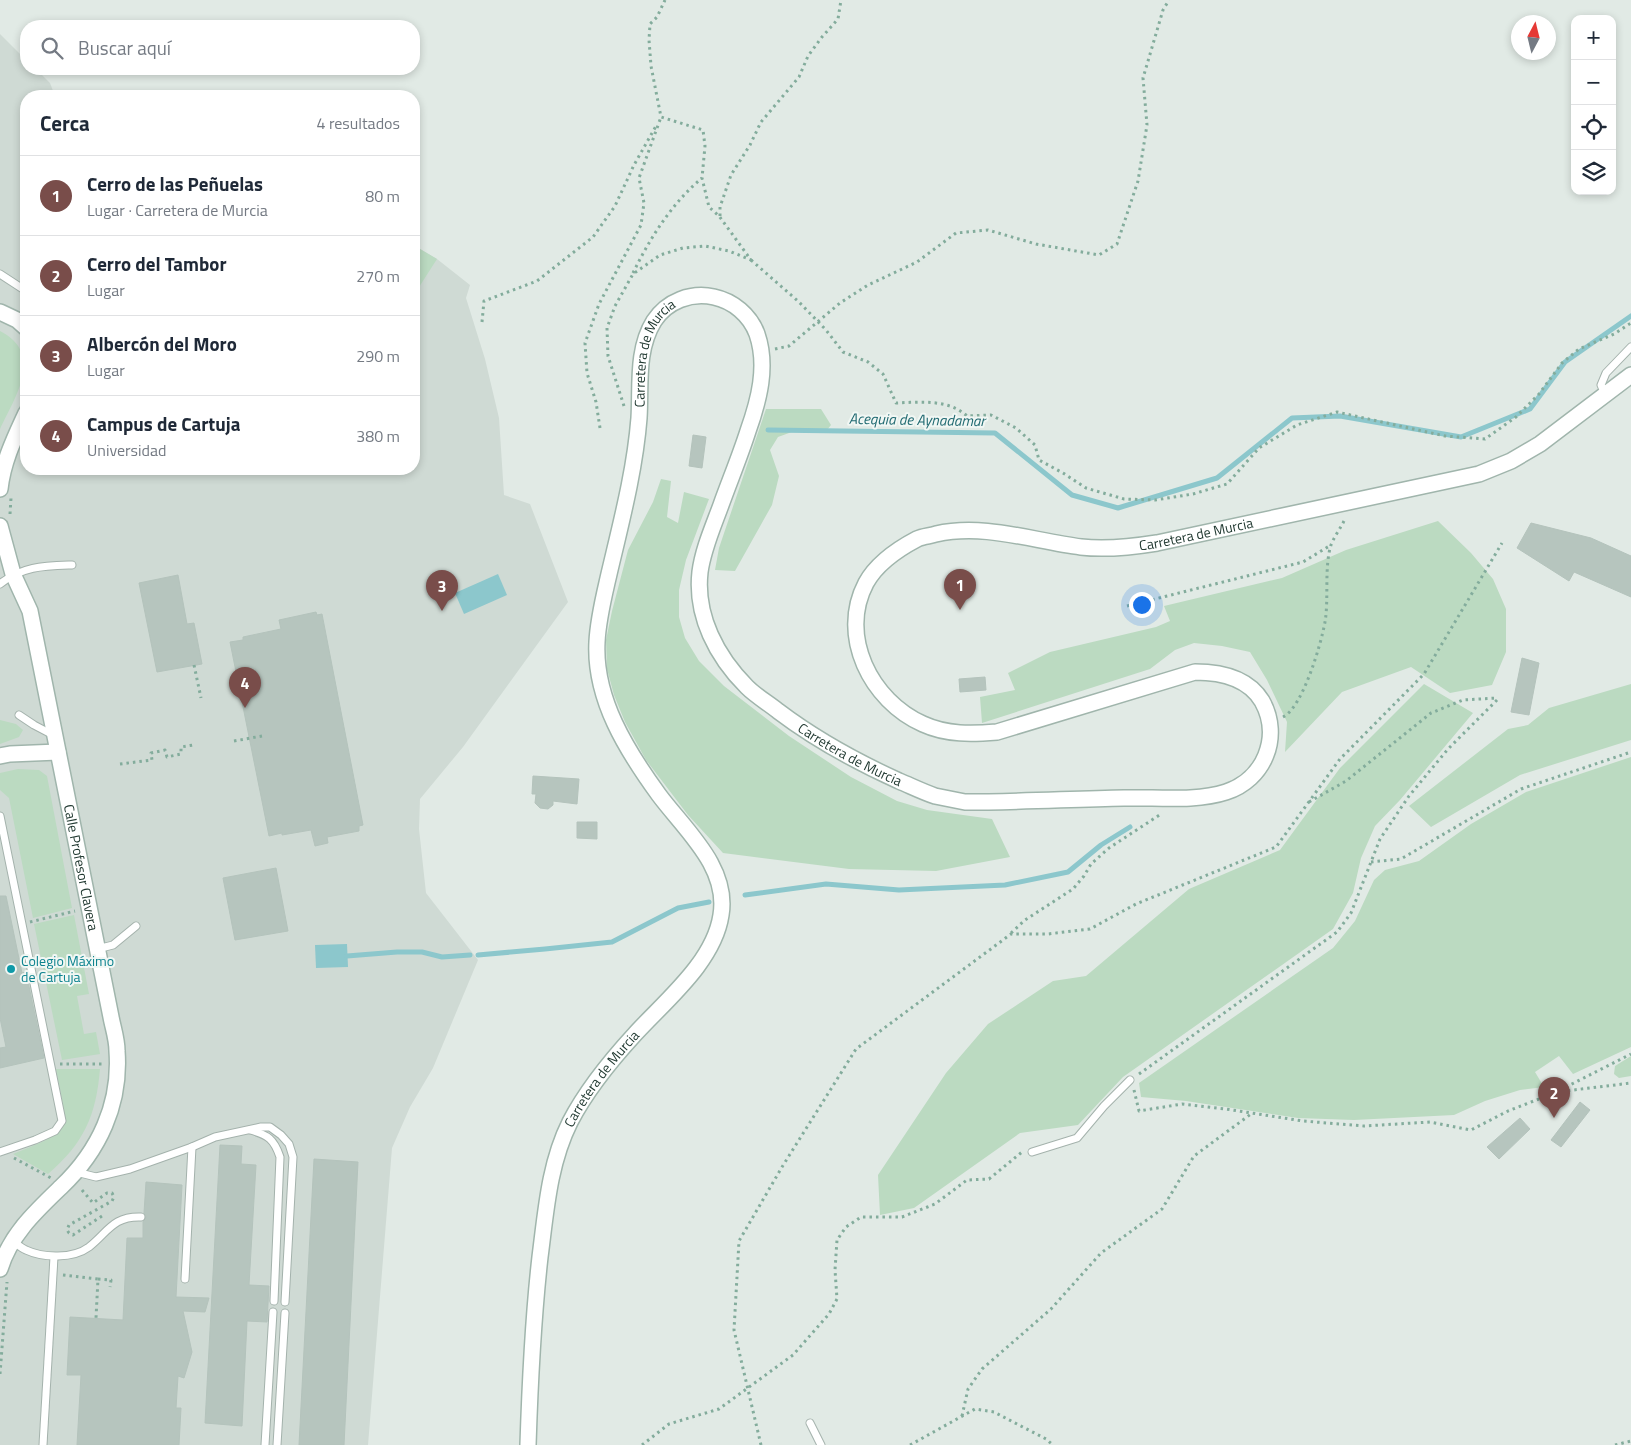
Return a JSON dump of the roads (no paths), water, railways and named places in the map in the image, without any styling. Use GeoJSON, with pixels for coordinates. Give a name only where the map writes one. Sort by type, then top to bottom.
{"type":"FeatureCollection","features":[{"type":"Feature","properties":{"kind":"main road","name":"Carretera de Murcia"},"geometry":{"type":"LineString","coordinates":[[528,1445],[530,1382],[538,1274],[547,1199],[559,1148],[571,1120],[587,1094],[631,1038],[694,972],[711,944],[721,918],[722,898],[720,885],[713,869],[702,849],[658,794],[630,751],[608,708],[596,662],[601,612],[628,490],[638,421],[640,370],[645,337],[657,316],[674,301],[699,294],[723,298],[743,312],[755,328],[762,352],[761,382],[754,415],[706,546],[700,575],[701,599],[706,626],[718,652],[748,689],[787,718],[832,746],[879,772],[933,795],[964,802],[1184,797],[1224,793],[1250,780],[1259,770],[1269,748],[1270,724],[1262,701],[1254,691],[1227,676],[1211,672],[1195,672],[997,732],[966,734],[923,724],[895,706],[876,687],[866,671],[856,632],[860,599],[867,582],[879,566],[896,551],[919,538],[948,531],[978,530],[1083,548],[1124,548],[1157,543],[1479,474],[1511,461],[1540,444],[1631,375]]}},
{"type":"Feature","properties":{"kind":"main road"},"geometry":{"type":"LineString","coordinates":[[0,312],[20,323]]}},
{"type":"Feature","properties":{"kind":"main road"},"geometry":{"type":"LineString","coordinates":[[6,491],[4,465],[10,446],[20,425]]}},
{"type":"Feature","properties":{"kind":"main road","name":"Calle Profesor Clavera"},"geometry":{"type":"LineString","coordinates":[[3,529],[13,574],[30,611],[117,1050],[118,1076],[114,1103],[94,1149],[76,1172],[31,1215],[12,1241],[5,1253],[5,1271]]}},
{"type":"Feature","properties":{"kind":"main road"},"geometry":{"type":"LineString","coordinates":[[0,756],[58,752]]}},
{"type":"Feature","properties":{"kind":"lane"},"geometry":{"type":"LineString","coordinates":[[0,274],[20,286]]}},
{"type":"Feature","properties":{"kind":"lane"},"geometry":{"type":"LineString","coordinates":[[1605,394],[1601,385],[1606,372],[1631,347]]}},
{"type":"Feature","properties":{"kind":"lane"},"geometry":{"type":"LineString","coordinates":[[0,584],[13,574],[46,566],[72,565]]}},
{"type":"Feature","properties":{"kind":"lane"},"geometry":{"type":"LineString","coordinates":[[19,714],[34,725],[55,736]]}},
{"type":"Feature","properties":{"kind":"lane"},"geometry":{"type":"LineString","coordinates":[[0,816],[52,1064],[62,1121],[54,1131],[1,1152]]}},
{"type":"Feature","properties":{"kind":"lane"},"geometry":{"type":"LineString","coordinates":[[97,949],[113,945],[136,926]]}},
{"type":"Feature","properties":{"kind":"lane"},"geometry":{"type":"LineString","coordinates":[[1032,1152],[1077,1138],[1104,1106],[1130,1080]]}},
{"type":"Feature","properties":{"kind":"lane"},"geometry":{"type":"LineString","coordinates":[[76,1172],[96,1178],[130,1169],[215,1137],[261,1127],[270,1127],[289,1144],[293,1157],[285,1302]]}},
{"type":"Feature","properties":{"kind":"lane"},"geometry":{"type":"LineString","coordinates":[[250,1130],[270,1138],[276,1145],[280,1157],[274,1301]]}},
{"type":"Feature","properties":{"kind":"lane"},"geometry":{"type":"LineString","coordinates":[[185,1279],[192,1147]]}},
{"type":"Feature","properties":{"kind":"lane"},"geometry":{"type":"LineString","coordinates":[[12,1241],[27,1251],[54,1257],[80,1252],[89,1247],[114,1224],[129,1217],[141,1217]]}},
{"type":"Feature","properties":{"kind":"lane"},"geometry":{"type":"LineString","coordinates":[[43,1445],[54,1257]]}},
{"type":"Feature","properties":{"kind":"lane"},"geometry":{"type":"LineString","coordinates":[[265,1445],[273,1312]]}},
{"type":"Feature","properties":{"kind":"lane"},"geometry":{"type":"LineString","coordinates":[[277,1445],[285,1313]]}},
{"type":"Feature","properties":{"kind":"lane"},"geometry":{"type":"LineString","coordinates":[[810,1423],[821,1445]]}},
{"type":"Feature","properties":{"kind":"water"},"geometry":{"type":"Polygon","coordinates":[[[498,574],[507,595],[464,614],[455,593],[498,574]]]}},
{"type":"Feature","properties":{"kind":"water"},"geometry":{"type":"Polygon","coordinates":[[[347,944],[348,967],[316,968],[315,945],[347,944]]]}},
{"type":"Feature","properties":{"kind":"waterway","name":"Acequia de Aynadamar"},"geometry":{"type":"LineString","coordinates":[[768,430],[995,433],[1072,495],[1118,508],[1217,478],[1292,418],[1340,416],[1461,437],[1530,409],[1565,362],[1631,316]]}},
{"type":"Feature","properties":{"kind":"waterway"},"geometry":{"type":"LineString","coordinates":[[745,895],[826,884],[899,890],[1005,885],[1068,872],[1101,845],[1130,827]]}},
{"type":"Feature","properties":{"kind":"waterway"},"geometry":{"type":"LineString","coordinates":[[478,955],[612,942],[678,908],[709,902]]}},
{"type":"Feature","properties":{"kind":"waterway"},"geometry":{"type":"LineString","coordinates":[[347,956],[397,952],[422,952],[442,957],[470,955]]}},
{"type":"Feature","properties":{"kind":"place","name":"Cerro de las Peñuelas"},"geometry":{"type":"Point","coordinates":[960,610]}},
{"type":"Feature","properties":{"kind":"place","name":"Albercón del Moro"},"geometry":{"type":"Point","coordinates":[442,611]}},
{"type":"Feature","properties":{"kind":"place","name":"Campus de Cartuja"},"geometry":{"type":"Point","coordinates":[245,708]}},
{"type":"Feature","properties":{"kind":"place","name":"Colegio Máximo de Cartuja"},"geometry":{"type":"Point","coordinates":[11,969]}},
{"type":"Feature","properties":{"kind":"place","name":"Cerro del Tambor"},"geometry":{"type":"Point","coordinates":[1554,1118]}}]}
